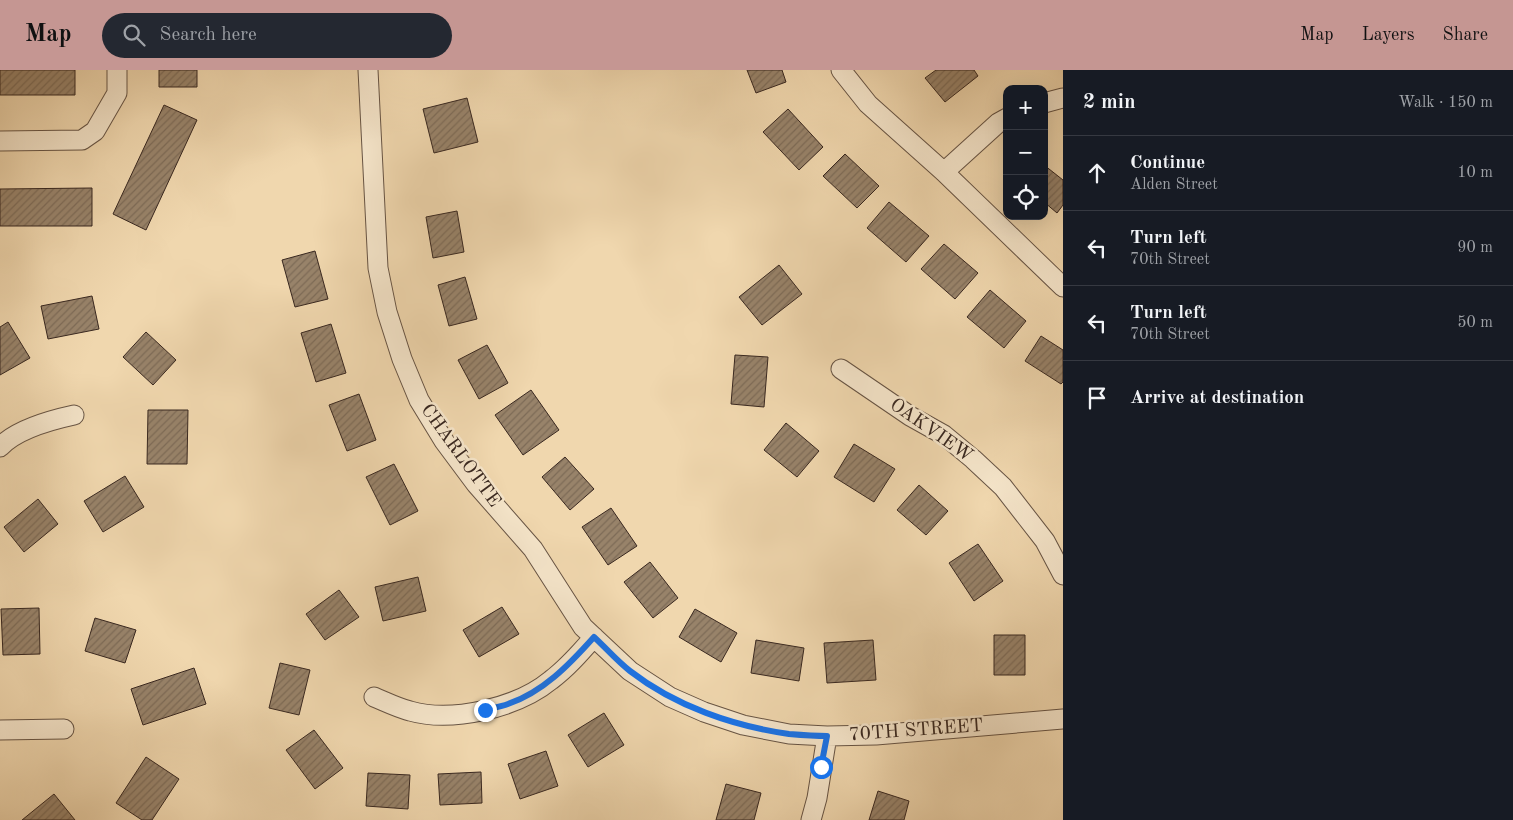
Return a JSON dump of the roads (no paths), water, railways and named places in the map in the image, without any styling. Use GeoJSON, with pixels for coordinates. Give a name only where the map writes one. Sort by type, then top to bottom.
{"type":"FeatureCollection","features":[{"type":"Feature","properties":{"kind":"street"},"geometry":{"type":"LineString","coordinates":[[0,141],[82,140],[96,131],[117,93],[118,70]]}},
{"type":"Feature","properties":{"kind":"street","name":"CHARLOTTE"},"geometry":{"type":"LineString","coordinates":[[368,70],[378,268],[387,312],[402,359],[419,400],[444,441],[476,484],[533,550],[583,628],[594,637]]}},
{"type":"Feature","properties":{"kind":"street"},"geometry":{"type":"LineString","coordinates":[[841,70],[868,104],[944,172],[1063,287]]}},
{"type":"Feature","properties":{"kind":"street"},"geometry":{"type":"LineString","coordinates":[[1048,103],[1063,98]]}},
{"type":"Feature","properties":{"kind":"street"},"geometry":{"type":"LineString","coordinates":[[944,172],[1003,120]]}},
{"type":"Feature","properties":{"kind":"street","name":"OAKVIEW"},"geometry":{"type":"LineString","coordinates":[[841,369],[910,416],[944,435],[973,459],[1002,487],[1045,541],[1063,576]]}},
{"type":"Feature","properties":{"kind":"street"},"geometry":{"type":"LineString","coordinates":[[0,447],[25,431],[49,421],[74,415]]}},
{"type":"Feature","properties":{"kind":"street"},"geometry":{"type":"LineString","coordinates":[[374,697],[411,711],[435,715],[460,714],[508,704],[550,682],[572,662],[594,637]]}},
{"type":"Feature","properties":{"kind":"street","name":"70TH STREET"},"geometry":{"type":"LineString","coordinates":[[594,637],[630,671],[670,697],[704,712],[743,725],[789,734],[827,736],[876,735],[1063,719]]}},
{"type":"Feature","properties":{"kind":"street"},"geometry":{"type":"LineString","coordinates":[[0,730],[64,729]]}},
{"type":"Feature","properties":{"kind":"street"},"geometry":{"type":"LineString","coordinates":[[811,820],[817,798],[827,736]]}}]}
